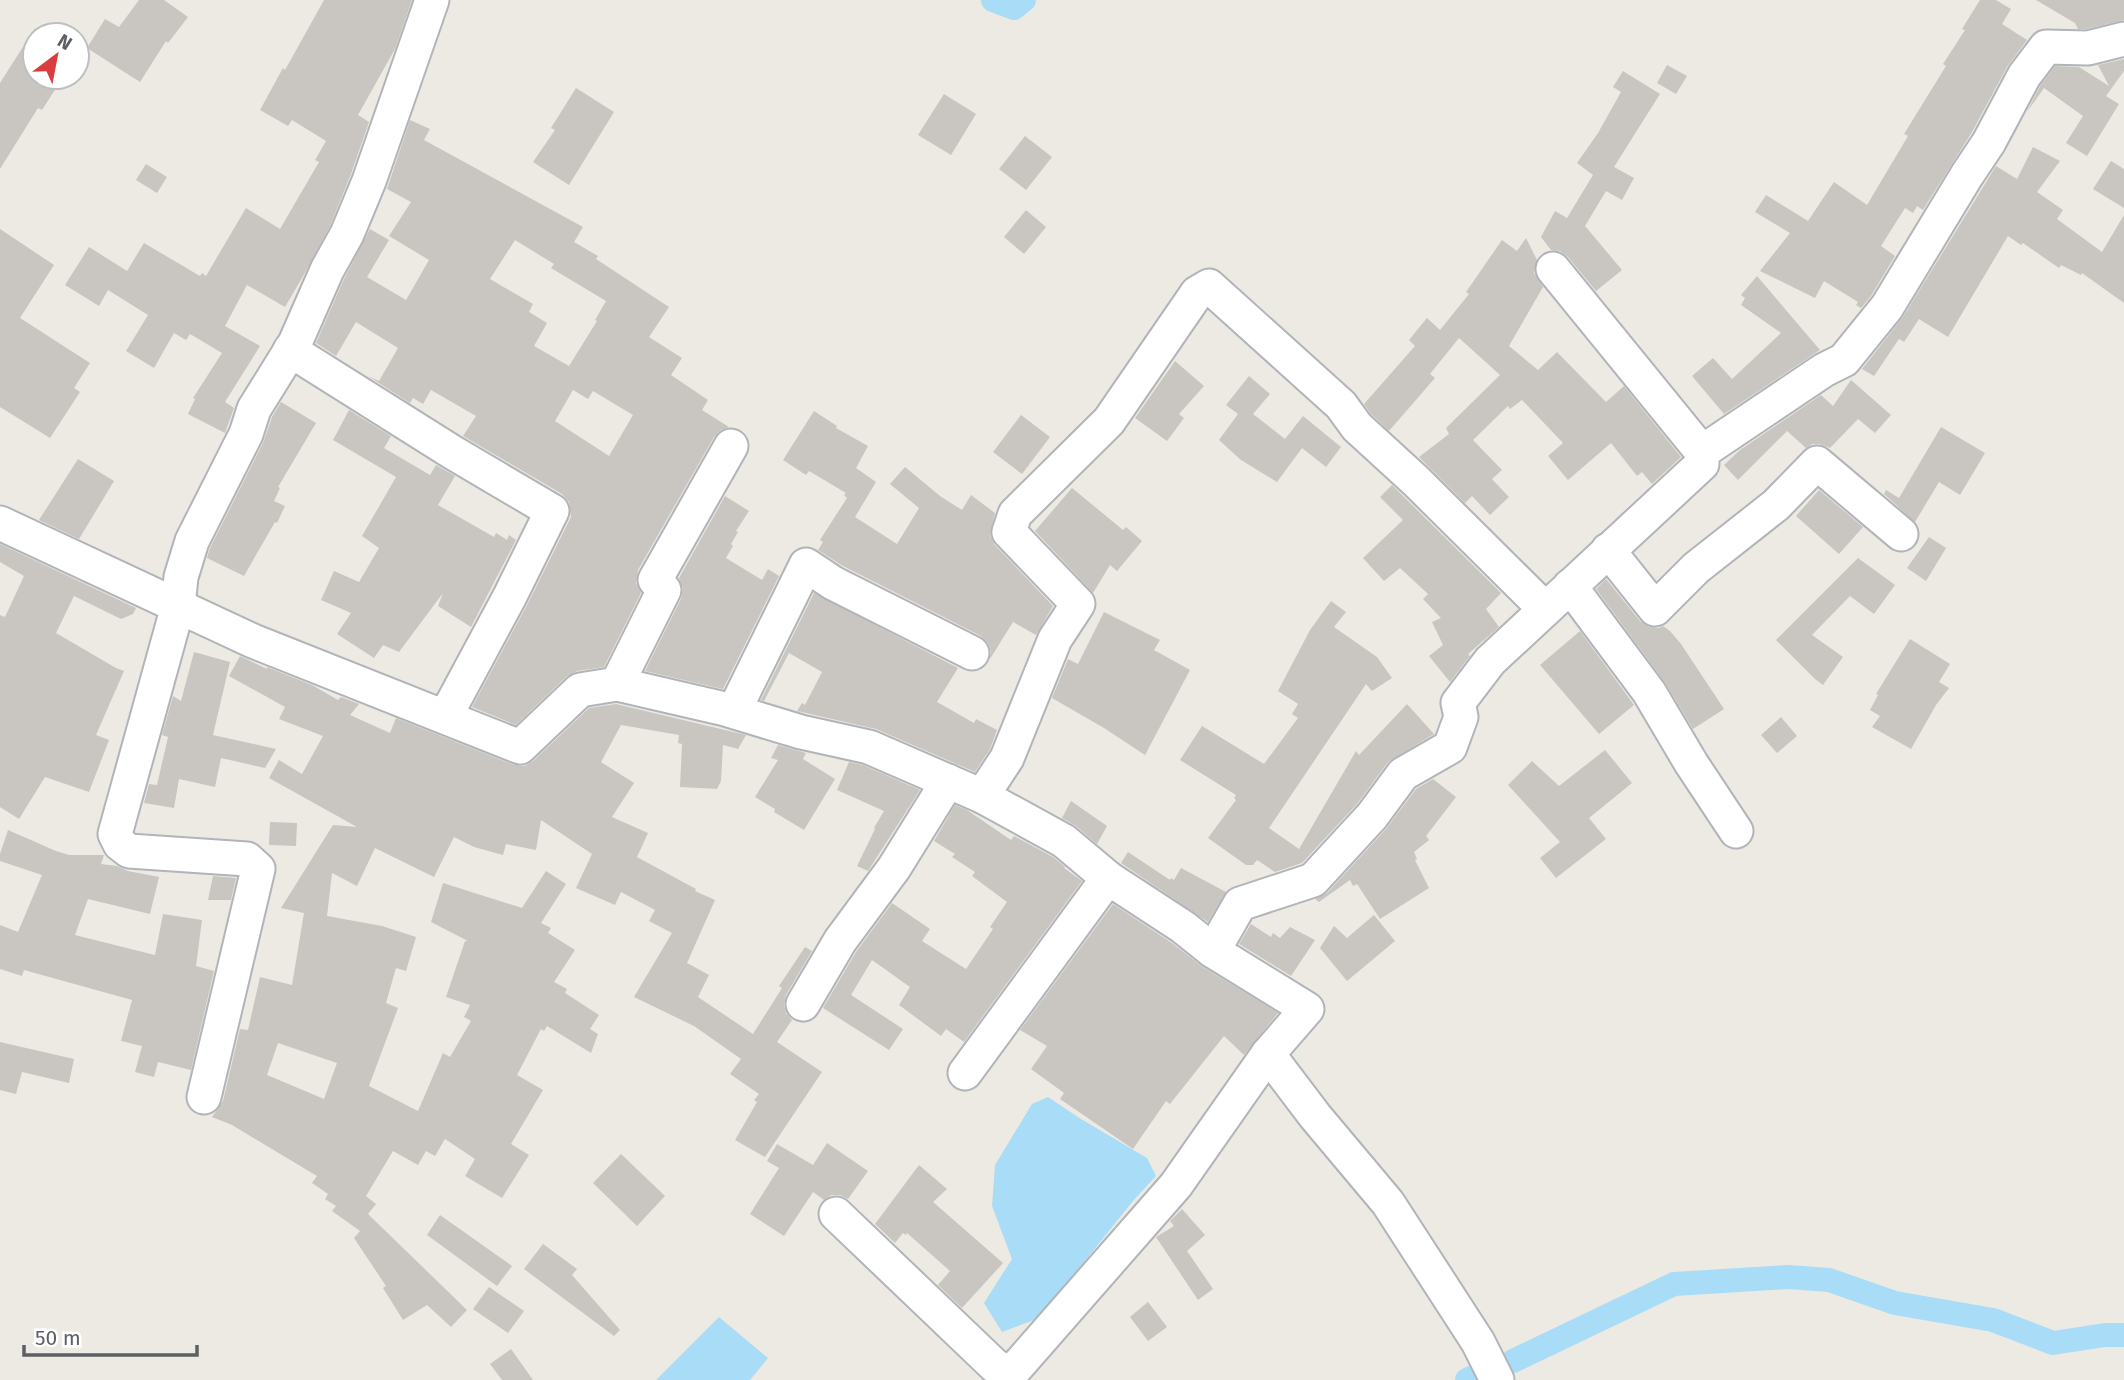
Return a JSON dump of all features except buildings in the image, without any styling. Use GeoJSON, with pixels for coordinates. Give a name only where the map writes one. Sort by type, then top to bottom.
{"type":"FeatureCollection","features":[{"type":"Feature","properties":{"kind":"street"},"geometry":{"type":"LineString","coordinates":[[204,1097],[258,869],[247,859],[130,851],[120,844],[115,834],[178,606],[181,577],[192,541],[246,434],[254,409],[290,350],[347,234],[369,181],[432,0]]}},
{"type":"Feature","properties":{"kind":"street"},"geometry":{"type":"LineString","coordinates":[[1702,452],[1824,370],[1844,360],[1887,307],[1966,175],[1989,142],[2024,76],[2046,47],[2088,48],[2124,39]]}},
{"type":"Feature","properties":{"kind":"street"},"geometry":{"type":"LineString","coordinates":[[1213,951],[1240,904],[1313,880],[1364,826],[1403,774],[1450,747],[1461,717],[1458,703],[1490,661],[1702,464],[1702,452],[1553,269]]}},
{"type":"Feature","properties":{"kind":"street"},"geometry":{"type":"LineString","coordinates":[[982,796],[1007,758],[1055,639],[1078,604],[1009,532],[1015,514],[1109,421],[1197,293],[1209,286],[1341,405],[1357,427],[1416,481],[1545,609]]}},
{"type":"Feature","properties":{"kind":"street"},"geometry":{"type":"LineString","coordinates":[[290,350],[552,511],[445,717]]}},
{"type":"Feature","properties":{"kind":"street"},"geometry":{"type":"LineString","coordinates":[[617,684],[664,590],[655,580],[732,446]]}},
{"type":"Feature","properties":{"kind":"street"},"geometry":{"type":"LineString","coordinates":[[1608,550],[1655,609],[1696,568],[1776,505],[1817,463],[1901,534]]}},
{"type":"Feature","properties":{"kind":"street"},"geometry":{"type":"LineString","coordinates":[[0,523],[253,641],[520,747],[580,690],[617,684],[734,711],[801,732],[869,747],[982,796],[1064,841],[1108,878],[1213,951],[1307,1009],[1268,1054],[1176,1185],[1015,1369],[1004,1370],[995,1366],[836,1214]]}},
{"type":"Feature","properties":{"kind":"street"},"geometry":{"type":"LineString","coordinates":[[734,711],[806,565],[834,583],[972,653]]}},
{"type":"Feature","properties":{"kind":"street"},"geometry":{"type":"LineString","coordinates":[[1570,586],[1649,692],[1736,831]]}},
{"type":"Feature","properties":{"kind":"street"},"geometry":{"type":"LineString","coordinates":[[803,1004],[840,941],[894,868],[948,781]]}},
{"type":"Feature","properties":{"kind":"street"},"geometry":{"type":"LineString","coordinates":[[965,1073],[1108,878]]}},
{"type":"Feature","properties":{"kind":"street"},"geometry":{"type":"LineString","coordinates":[[1268,1054],[1388,1203],[1478,1342],[1497,1380]]}},
{"type":"Feature","properties":{"kind":"water"},"geometry":{"type":"Polygon","coordinates":[[[1048,1097],[1147,1158],[1156,1176],[1039,1318],[1002,1332],[984,1303],[1012,1259],[992,1206],[995,1165],[1032,1104],[1048,1097]]]}},
{"type":"Feature","properties":{"kind":"water"},"geometry":{"type":"Polygon","coordinates":[[[719,1317],[768,1358],[750,1380],[656,1380],[719,1317]]]}},
{"type":"Feature","properties":{"kind":"waterway"},"geometry":{"type":"LineString","coordinates":[[993,0],[1014,8],[1024,0]]}},
{"type":"Feature","properties":{"kind":"waterway"},"geometry":{"type":"LineString","coordinates":[[1513,1361],[1674,1284],[1788,1277],[1829,1280],[1895,1303],[1993,1320],[2053,1343],[2105,1335],[2124,1335]]}},
{"type":"Feature","properties":{"kind":"waterway"},"geometry":{"type":"LineString","coordinates":[[1467,1380],[1485,1371]]}}]}
